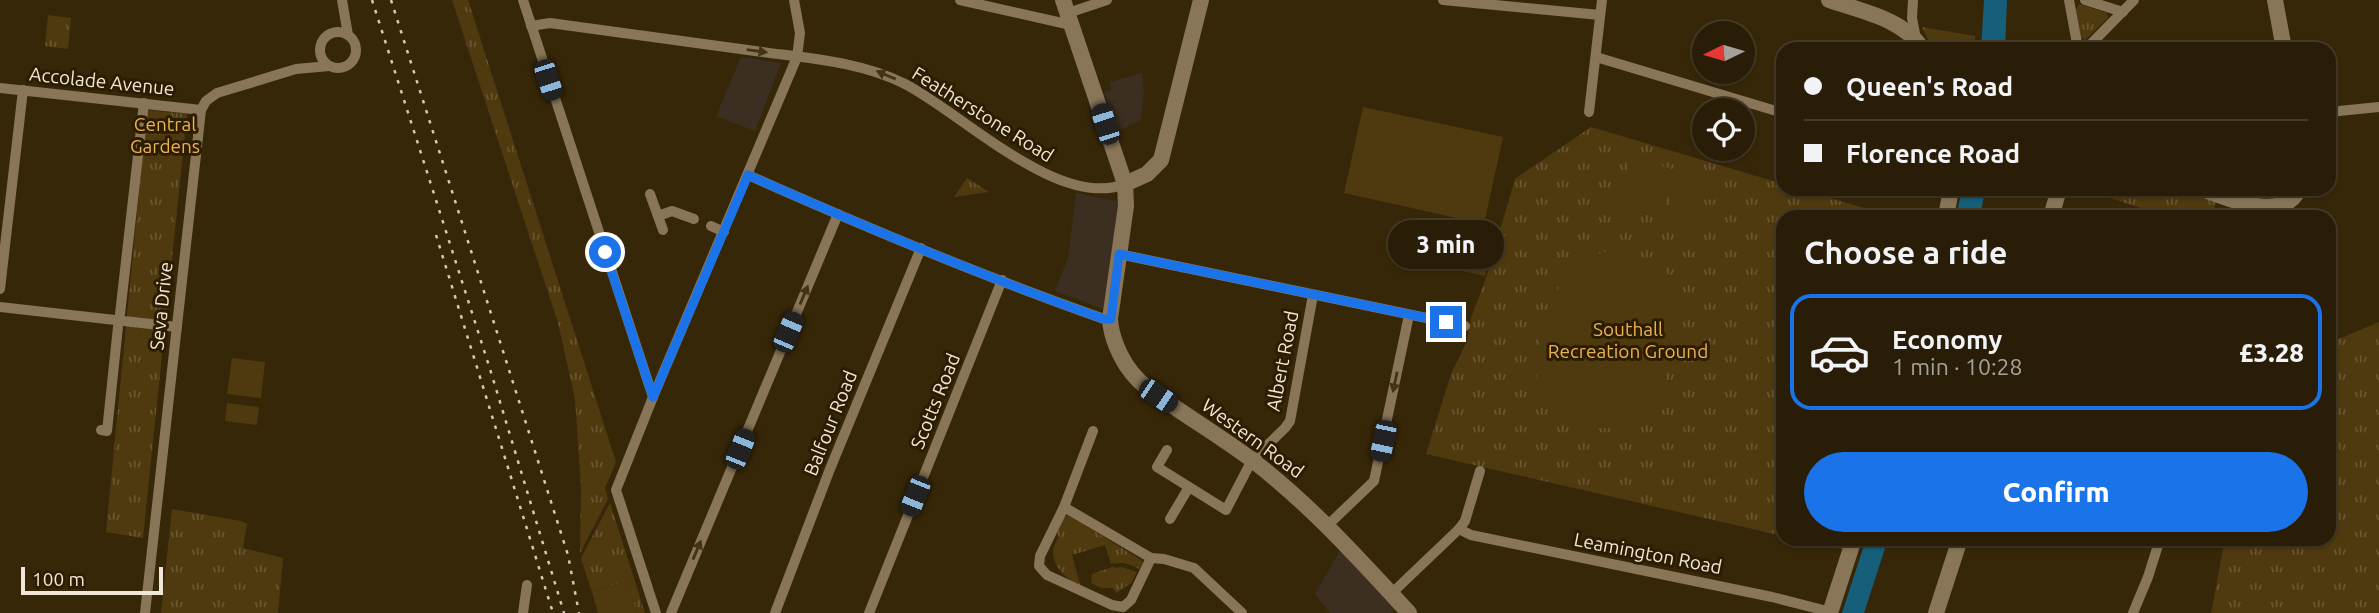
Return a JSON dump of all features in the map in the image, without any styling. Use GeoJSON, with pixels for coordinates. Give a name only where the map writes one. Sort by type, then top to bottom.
{"type":"FeatureCollection","features":[{"type":"Feature","properties":{"kind":"street"},"geometry":{"type":"LineString","coordinates":[[333,33],[341,0]]}},
{"type":"Feature","properties":{"kind":"street"},"geometry":{"type":"LineString","coordinates":[[201,110],[206,101],[217,93],[296,69],[347,67],[355,59],[357,48],[348,35],[341,0]]}},
{"type":"Feature","properties":{"kind":"street"},"geometry":{"type":"LineString","coordinates":[[523,0],[653,397]]}},
{"type":"Feature","properties":{"kind":"street"},"geometry":{"type":"LineString","coordinates":[[656,613],[616,490],[797,57],[800,33],[794,0]]}},
{"type":"Feature","properties":{"kind":"street"},"geometry":{"type":"LineString","coordinates":[[960,0],[1067,13],[1107,0]]}},
{"type":"Feature","properties":{"kind":"street"},"geometry":{"type":"LineString","coordinates":[[1125,184],[1147,174],[1161,160],[1201,0]]}},
{"type":"Feature","properties":{"kind":"street"},"geometry":{"type":"LineString","coordinates":[[1443,0],[1600,15]]}},
{"type":"Feature","properties":{"kind":"street"},"geometry":{"type":"LineString","coordinates":[[1589,112],[1602,0]]}},
{"type":"Feature","properties":{"kind":"street"},"geometry":{"type":"LineString","coordinates":[[1829,0],[1887,21],[1903,29],[1918,42]]}},
{"type":"Feature","properties":{"kind":"street"},"geometry":{"type":"LineString","coordinates":[[2069,0],[2077,42]]}},
{"type":"Feature","properties":{"kind":"street"},"geometry":{"type":"LineString","coordinates":[[2085,0],[2123,12]]}},
{"type":"Feature","properties":{"kind":"street"},"geometry":{"type":"LineString","coordinates":[[2093,42],[2134,0]]}},
{"type":"Feature","properties":{"kind":"street"},"geometry":{"type":"LineString","coordinates":[[2275,0],[2283,42]]}},
{"type":"Feature","properties":{"kind":"street"},"geometry":{"type":"LineString","coordinates":[[1887,21],[1902,21],[1913,5]]}},
{"type":"Feature","properties":{"kind":"street"},"geometry":{"type":"LineString","coordinates":[[1913,5],[1913,25],[1919,42]]}},
{"type":"Feature","properties":{"kind":"street","name":"Western Road"},"geometry":{"type":"LineString","coordinates":[[1067,13],[1125,184],[1126,206],[1111,319],[1112,332],[1120,354],[1131,372],[1147,388],[1252,460],[1328,525],[1406,612]]}},
{"type":"Feature","properties":{"kind":"street","name":"Featherstone Road"},"geometry":{"type":"LineString","coordinates":[[531,26],[550,23],[864,68],[891,77],[914,89],[1053,178],[1095,190],[1125,184]]}},
{"type":"Feature","properties":{"kind":"street"},"geometry":{"type":"LineString","coordinates":[[296,69],[320,50],[324,39],[333,33],[348,35]]}},
{"type":"Feature","properties":{"kind":"street"},"geometry":{"type":"LineString","coordinates":[[320,50],[324,62],[329,66]]}},
{"type":"Feature","properties":{"kind":"street"},"geometry":{"type":"LineString","coordinates":[[1595,57],[1776,111]]}},
{"type":"Feature","properties":{"kind":"street","name":"Accolade Avenue"},"geometry":{"type":"LineString","coordinates":[[0,88],[76,92],[201,110]]}},
{"type":"Feature","properties":{"kind":"street"},"geometry":{"type":"LineString","coordinates":[[0,289],[23,90]]}},
{"type":"Feature","properties":{"kind":"street"},"geometry":{"type":"LineString","coordinates":[[120,314],[144,103]]}},
{"type":"Feature","properties":{"kind":"street"},"geometry":{"type":"LineString","coordinates":[[2336,110],[2379,107]]}},
{"type":"Feature","properties":{"kind":"street","name":"Seva Drive"},"geometry":{"type":"LineString","coordinates":[[145,613],[201,110]]}},
{"type":"Feature","properties":{"kind":"street"},"geometry":{"type":"LineString","coordinates":[[748,175],[921,248],[1068,306],[1111,319]]}},
{"type":"Feature","properties":{"kind":"street"},"geometry":{"type":"LineString","coordinates":[[650,194],[663,230]]}},
{"type":"Feature","properties":{"kind":"street"},"geometry":{"type":"LineString","coordinates":[[2225,196],[2231,198],[2237,210]]}},
{"type":"Feature","properties":{"kind":"street"},"geometry":{"type":"LineString","coordinates":[[2245,210],[2288,204],[2295,196]]}},
{"type":"Feature","properties":{"kind":"street"},"geometry":{"type":"LineString","coordinates":[[658,216],[672,211],[694,219]]}},
{"type":"Feature","properties":{"kind":"street"},"geometry":{"type":"LineString","coordinates":[[671,613],[838,214]]}},
{"type":"Feature","properties":{"kind":"street"},"geometry":{"type":"LineString","coordinates":[[711,226],[724,232]]}},
{"type":"Feature","properties":{"kind":"street","name":"Balfour Road"},"geometry":{"type":"LineString","coordinates":[[775,613],[830,469],[921,248]]}},
{"type":"Feature","properties":{"kind":"street"},"geometry":{"type":"LineString","coordinates":[[1119,254],[1465,326]]}},
{"type":"Feature","properties":{"kind":"street","name":"Scotts Road"},"geometry":{"type":"LineString","coordinates":[[869,613],[1002,280]]}},
{"type":"Feature","properties":{"kind":"street","name":"Albert Road"},"geometry":{"type":"LineString","coordinates":[[1189,487],[1226,510],[1252,460],[1290,421],[1313,295]]}},
{"type":"Feature","properties":{"kind":"street"},"geometry":{"type":"LineString","coordinates":[[0,307],[177,327]]}},
{"type":"Feature","properties":{"kind":"street"},"geometry":{"type":"LineString","coordinates":[[1328,525],[1374,481],[1409,315]]}},
{"type":"Feature","properties":{"kind":"street"},"geometry":{"type":"LineString","coordinates":[[101,430],[107,430],[118,327]]}},
{"type":"Feature","properties":{"kind":"street"},"geometry":{"type":"LineString","coordinates":[[1093,431],[1039,566],[1046,575],[1112,605],[1123,607],[1131,600],[1151,558]]}},
{"type":"Feature","properties":{"kind":"street"},"geometry":{"type":"LineString","coordinates":[[1167,450],[1157,467],[1189,487],[1170,519]]}},
{"type":"Feature","properties":{"kind":"street"},"geometry":{"type":"LineString","coordinates":[[1391,594],[1465,521],[1480,471]]}},
{"type":"Feature","properties":{"kind":"street"},"geometry":{"type":"LineString","coordinates":[[1064,507],[1151,558],[1194,568],[1242,613]]}},
{"type":"Feature","properties":{"kind":"street","name":"Leamington Road"},"geometry":{"type":"LineString","coordinates":[[1459,529],[1471,535],[1758,594],[1830,612]]}},
{"type":"Feature","properties":{"kind":"street"},"geometry":{"type":"LineString","coordinates":[[1830,612],[1852,546]]}},
{"type":"Feature","properties":{"kind":"street"},"geometry":{"type":"LineString","coordinates":[[1936,613],[1958,546]]}},
{"type":"Feature","properties":{"kind":"street"},"geometry":{"type":"LineString","coordinates":[[2133,613],[2158,546]]}},
{"type":"Feature","properties":{"kind":"street"},"geometry":{"type":"LineString","coordinates":[[523,613],[527,586]]}},
{"type":"Feature","properties":{"kind":"shaded area"},"geometry":{"type":"Polygon","coordinates":[[[741,57],[781,63],[755,131],[716,116],[741,57]]]}},
{"type":"Feature","properties":{"kind":"shaded area"},"geometry":{"type":"Polygon","coordinates":[[[1142,73],[1144,92],[1141,120],[1118,131],[1104,92],[1111,90],[1110,82],[1142,73]]]}},
{"type":"Feature","properties":{"kind":"shaded area"},"geometry":{"type":"Polygon","coordinates":[[[1076,193],[1130,204],[1111,312],[1055,291],[1068,258],[1076,193]]]}},
{"type":"Feature","properties":{"kind":"shaded area"},"geometry":{"type":"Polygon","coordinates":[[[1341,549],[1395,609],[1390,613],[1330,613],[1315,594],[1341,549]]]}},
{"type":"Feature","properties":{"kind":"green space"},"geometry":{"type":"Polygon","coordinates":[[[452,0],[468,0],[616,462],[605,488],[608,499],[580,553],[581,487],[575,399],[558,323],[452,0]]]}},
{"type":"Feature","properties":{"kind":"green space"},"geometry":{"type":"Polygon","coordinates":[[[2079,4],[2107,13],[2108,18],[2085,40],[2080,37],[2076,10],[2079,4]]]}},
{"type":"Feature","properties":{"kind":"green space"},"geometry":{"type":"Polygon","coordinates":[[[48,15],[71,18],[68,49],[45,46],[48,15]]]}},
{"type":"Feature","properties":{"kind":"green space"},"geometry":{"type":"Polygon","coordinates":[[[1922,27],[1975,36],[1975,42],[1930,42],[1922,27]]]}},
{"type":"Feature","properties":{"kind":"green space"},"geometry":{"type":"Polygon","coordinates":[[[1363,107],[1503,137],[1484,224],[1344,193],[1363,107]]]}},
{"type":"Feature","properties":{"kind":"green space","name":"Central Gardens"},"geometry":{"type":"Polygon","coordinates":[[[147,110],[187,114],[143,538],[106,532],[147,110]]]}},
{"type":"Feature","properties":{"kind":"green space","name":"Southall Recreation Ground"},"geometry":{"type":"Polygon","coordinates":[[[1591,127],[1692,157],[1692,161],[1706,161],[1776,182],[1776,196],[1824,196],[1871,210],[1776,210],[1776,534],[1426,454],[1451,374],[1467,341],[1471,318],[1486,278],[1515,179],[1591,127]]]}},
{"type":"Feature","properties":{"kind":"green space"},"geometry":{"type":"Polygon","coordinates":[[[1632,157],[1675,170],[1661,218],[1617,205],[1632,157]]]}},
{"type":"Feature","properties":{"kind":"green space"},"geometry":{"type":"Polygon","coordinates":[[[1682,167],[1718,178],[1711,200],[1676,189],[1682,167]]]}},
{"type":"Feature","properties":{"kind":"green space"},"geometry":{"type":"Polygon","coordinates":[[[967,178],[989,192],[954,197],[967,178]]]}},
{"type":"Feature","properties":{"kind":"green space"},"geometry":{"type":"Polygon","coordinates":[[[1673,195],[1710,206],[1704,228],[1667,217],[1673,195]]]}},
{"type":"Feature","properties":{"kind":"green space"},"geometry":{"type":"Polygon","coordinates":[[[2104,196],[2205,196],[2217,200],[2213,210],[2147,210],[2104,196]]]}},
{"type":"Feature","properties":{"kind":"green space"},"geometry":{"type":"Polygon","coordinates":[[[1432,218],[1495,231],[1485,276],[1422,262],[1432,218]]]}},
{"type":"Feature","properties":{"kind":"green space"},"geometry":{"type":"Polygon","coordinates":[[[1608,251],[1665,270],[1679,292],[1677,342],[1663,385],[1642,417],[1615,428],[1594,428],[1566,419],[1552,410],[1539,390],[1535,365],[1545,317],[1562,280],[1583,258],[1608,251]]]}},
{"type":"Feature","properties":{"kind":"green space"},"geometry":{"type":"Polygon","coordinates":[[[2379,322],[2379,613],[2211,613],[2224,546],[2336,546],[2336,340],[2379,322]]]}},
{"type":"Feature","properties":{"kind":"green space"},"geometry":{"type":"Polygon","coordinates":[[[232,358],[265,362],[261,398],[227,394],[232,358]]]}},
{"type":"Feature","properties":{"kind":"green space"},"geometry":{"type":"Polygon","coordinates":[[[227,403],[259,407],[257,425],[225,421],[227,403]]]}},
{"type":"Feature","properties":{"kind":"green space"},"geometry":{"type":"Polygon","coordinates":[[[610,503],[645,613],[637,613],[627,581],[592,592],[581,558],[610,503]]]}},
{"type":"Feature","properties":{"kind":"green space"},"geometry":{"type":"Polygon","coordinates":[[[172,509],[241,521],[247,524],[243,548],[283,558],[278,613],[161,613],[172,509]]]}},
{"type":"Feature","properties":{"kind":"green space"},"geometry":{"type":"Polygon","coordinates":[[[1068,515],[1141,560],[1143,563],[1139,569],[1132,565],[1111,564],[1105,545],[1072,555],[1081,588],[1074,583],[1057,566],[1053,553],[1059,537],[1057,534],[1064,517],[1068,515]]]}},
{"type":"Feature","properties":{"kind":"green space"},"geometry":{"type":"Polygon","coordinates":[[[1828,546],[1851,546],[1850,551],[1828,546]]]}},
{"type":"Feature","properties":{"kind":"green space"},"geometry":{"type":"Polygon","coordinates":[[[1115,566],[1114,568],[1121,567],[1137,572],[1131,583],[1116,593],[1113,588],[1101,588],[1091,583],[1092,574],[1115,566]]]}},
{"type":"Feature","properties":{"kind":"green space"},"geometry":{"type":"Polygon","coordinates":[[[627,581],[637,613],[598,613],[592,592],[627,581]]]}},
{"type":"Feature","properties":{"kind":"water"},"geometry":{"type":"Polygon","coordinates":[[[1984,0],[2007,0],[2005,42],[1981,42],[1984,0]]]}},
{"type":"Feature","properties":{"kind":"water"},"geometry":{"type":"Polygon","coordinates":[[[1960,196],[1984,196],[1981,210],[1958,210],[1960,196]]]}},
{"type":"Feature","properties":{"kind":"water"},"geometry":{"type":"Polygon","coordinates":[[[1864,546],[1886,546],[1864,613],[1842,613],[1864,546]]]}},
{"type":"Feature","properties":{"kind":"railway"},"geometry":{"type":"LineString","coordinates":[[372,0],[490,369],[564,613]]}},
{"type":"Feature","properties":{"kind":"railway"},"geometry":{"type":"LineString","coordinates":[[391,0],[568,555],[579,613]]}},
{"type":"Feature","properties":{"kind":"railway"},"geometry":{"type":"LineString","coordinates":[[436,235],[553,613]]}},
{"type":"Feature","properties":{"kind":"route"},"geometry":{"type":"LineString","coordinates":[[605,252],[653,397],[748,175],[838,214],[1104,319],[1111,319],[1119,254],[1446,322]]}}]}
